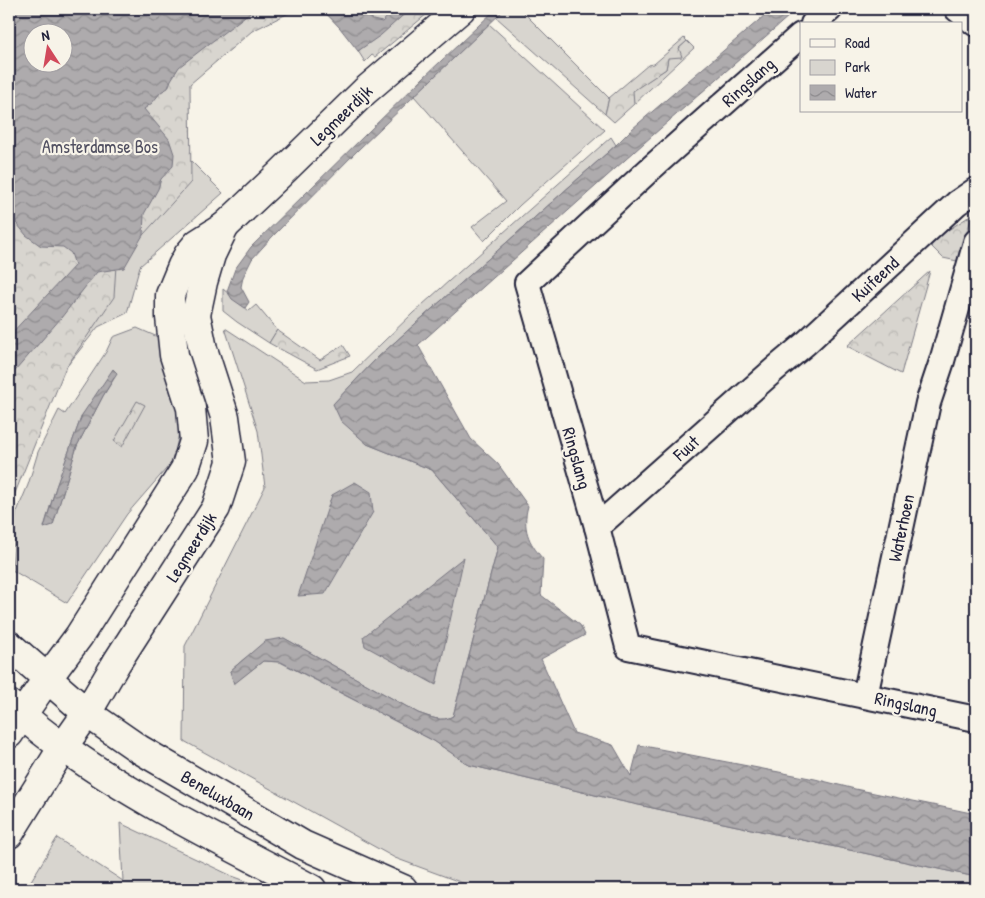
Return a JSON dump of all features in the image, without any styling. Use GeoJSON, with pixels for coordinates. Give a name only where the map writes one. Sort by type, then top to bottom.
{"type":"FeatureCollection","features":[{"type":"Feature","properties":{"kind":"street","name":"Legmeerdijk"},"geometry":{"type":"LineString","coordinates":[[13,717],[47,679],[79,636],[186,469],[194,441],[191,408],[174,355],[170,295],[188,255],[198,243],[225,226],[365,90],[461,9]]}},
{"type":"Feature","properties":{"kind":"street"},"geometry":{"type":"LineString","coordinates":[[816,22],[830,9]]}},
{"type":"Feature","properties":{"kind":"street"},"geometry":{"type":"LineString","coordinates":[[957,9],[976,24]]}},
{"type":"Feature","properties":{"kind":"street","name":"Ringslang"},"geometry":{"type":"LineString","coordinates":[[800,36],[649,170],[527,283],[597,527],[628,648],[976,719]]}},
{"type":"Feature","properties":{"kind":"street","name":"Kuifeend"},"geometry":{"type":"LineString","coordinates":[[775,369],[957,204],[976,190]]}},
{"type":"Feature","properties":{"kind":"street","name":"Legmeerdijk"},"geometry":{"type":"LineString","coordinates":[[9,834],[63,747],[87,714],[117,662],[216,508],[231,462],[225,417],[203,349],[196,315],[211,255],[225,226]]}},
{"type":"Feature","properties":{"kind":"street","name":"Waterhoen"},"geometry":{"type":"LineString","coordinates":[[866,696],[928,403],[976,242]]}},
{"type":"Feature","properties":{"kind":"street","name":"Fuut"},"geometry":{"type":"LineString","coordinates":[[597,527],[775,369]]}},
{"type":"Feature","properties":{"kind":"street","name":"Beneluxbaan"},"geometry":{"type":"LineString","coordinates":[[9,645],[87,714],[139,749],[303,845],[403,889]]}},
{"type":"Feature","properties":{"kind":"street"},"geometry":{"type":"LineString","coordinates":[[13,717],[63,747],[126,789],[312,889]]}},
{"type":"Feature","properties":{"kind":"green space","name":"Amsterdamse Bos"},"geometry":{"type":"Polygon","coordinates":[[[9,9],[297,9],[252,31],[190,84],[191,182],[116,265],[114,297],[65,369],[13,498],[9,525],[9,9]]]}},
{"type":"Feature","properties":{"kind":"green space"},"geometry":{"type":"Polygon","coordinates":[[[321,9],[433,9],[375,57],[372,55],[365,62],[358,51],[363,47],[321,9]]]}},
{"type":"Feature","properties":{"kind":"green space"},"geometry":{"type":"Polygon","coordinates":[[[505,9],[520,9],[609,98],[605,114],[496,17],[505,9]]]}},
{"type":"Feature","properties":{"kind":"green space"},"geometry":{"type":"Polygon","coordinates":[[[489,24],[605,130],[520,205],[484,241],[472,227],[506,201],[414,96],[489,24]]]}},
{"type":"Feature","properties":{"kind":"green space"},"geometry":{"type":"Polygon","coordinates":[[[684,38],[687,41],[679,48],[682,57],[668,58],[666,69],[633,91],[634,104],[614,122],[605,114],[609,98],[648,65],[654,64],[684,38]]]}},
{"type":"Feature","properties":{"kind":"green space"},"geometry":{"type":"Polygon","coordinates":[[[687,41],[694,48],[634,104],[632,91],[666,69],[668,58],[687,41]]]}},
{"type":"Feature","properties":{"kind":"green space"},"geometry":{"type":"Polygon","coordinates":[[[611,137],[616,145],[377,358],[333,404],[367,444],[432,470],[498,547],[453,716],[440,719],[418,713],[284,638],[245,658],[230,671],[234,683],[263,661],[280,662],[434,741],[469,765],[620,801],[976,877],[976,889],[479,889],[395,858],[184,741],[185,646],[265,487],[258,431],[225,328],[306,381],[329,380],[352,372],[413,313],[611,137]]]}},
{"type":"Feature","properties":{"kind":"green space"},"geometry":{"type":"Polygon","coordinates":[[[169,139],[223,193],[140,266],[127,313],[98,327],[52,385],[9,422],[169,139]]]}},
{"type":"Feature","properties":{"kind":"green space"},"geometry":{"type":"Polygon","coordinates":[[[973,214],[957,261],[943,258],[928,243],[973,214]]]}},
{"type":"Feature","properties":{"kind":"green space"},"geometry":{"type":"Polygon","coordinates":[[[930,271],[901,374],[847,346],[930,271]]]}},
{"type":"Feature","properties":{"kind":"green space"},"geometry":{"type":"Polygon","coordinates":[[[223,289],[249,311],[256,305],[277,330],[269,343],[223,311],[223,289]]]}},
{"type":"Feature","properties":{"kind":"green space"},"geometry":{"type":"Polygon","coordinates":[[[137,328],[160,338],[183,415],[173,461],[127,514],[67,603],[12,570],[16,514],[28,485],[38,452],[59,410],[65,414],[106,352],[113,337],[137,328]],[[117,374],[82,415],[44,527],[53,524],[77,446],[103,396],[117,374]]]}},
{"type":"Feature","properties":{"kind":"green space"},"geometry":{"type":"Polygon","coordinates":[[[277,330],[320,360],[343,345],[350,356],[317,369],[269,343],[277,330]]]}},
{"type":"Feature","properties":{"kind":"green space"},"geometry":{"type":"Polygon","coordinates":[[[137,401],[145,405],[122,447],[114,441],[137,401]]]}},
{"type":"Feature","properties":{"kind":"green space"},"geometry":{"type":"Polygon","coordinates":[[[120,823],[232,876],[268,889],[26,889],[57,838],[123,881],[120,823]]]}},
{"type":"Feature","properties":{"kind":"water","name":"Amsterdamse Bos"},"geometry":{"type":"Polygon","coordinates":[[[9,9],[256,9],[179,67],[168,88],[161,92],[144,109],[169,139],[174,154],[173,166],[161,179],[158,189],[144,214],[143,235],[124,268],[97,272],[61,318],[9,378],[9,336],[75,265],[71,253],[63,247],[41,246],[26,235],[9,214],[9,9]]]}},
{"type":"Feature","properties":{"kind":"water"},"geometry":{"type":"Polygon","coordinates":[[[322,9],[365,9],[373,20],[382,22],[396,9],[410,9],[381,35],[358,51],[322,9]]]}},
{"type":"Feature","properties":{"kind":"water"},"geometry":{"type":"Polygon","coordinates":[[[496,9],[505,9],[359,149],[252,259],[243,277],[241,287],[249,302],[245,308],[232,299],[227,291],[235,269],[251,247],[496,9]]]}},
{"type":"Feature","properties":{"kind":"water"},"geometry":{"type":"Polygon","coordinates":[[[772,9],[797,9],[418,345],[471,439],[498,464],[528,506],[526,528],[533,547],[543,559],[541,595],[580,625],[585,635],[541,659],[574,733],[613,745],[631,776],[639,745],[815,779],[976,814],[976,877],[620,801],[469,765],[434,741],[281,662],[263,661],[234,684],[230,671],[265,641],[284,638],[418,713],[440,719],[453,716],[498,547],[432,470],[367,444],[341,421],[333,404],[377,358],[632,129],[772,9]]]}},
{"type":"Feature","properties":{"kind":"water"},"geometry":{"type":"Polygon","coordinates":[[[113,369],[117,373],[77,446],[53,525],[44,528],[56,487],[82,415],[113,369]]]}},
{"type":"Feature","properties":{"kind":"water"},"geometry":{"type":"Polygon","coordinates":[[[355,482],[371,492],[373,512],[325,594],[298,596],[332,495],[355,482]]]}},
{"type":"Feature","properties":{"kind":"water"},"geometry":{"type":"Polygon","coordinates":[[[464,557],[436,685],[365,646],[363,637],[464,557]]]}}]}
